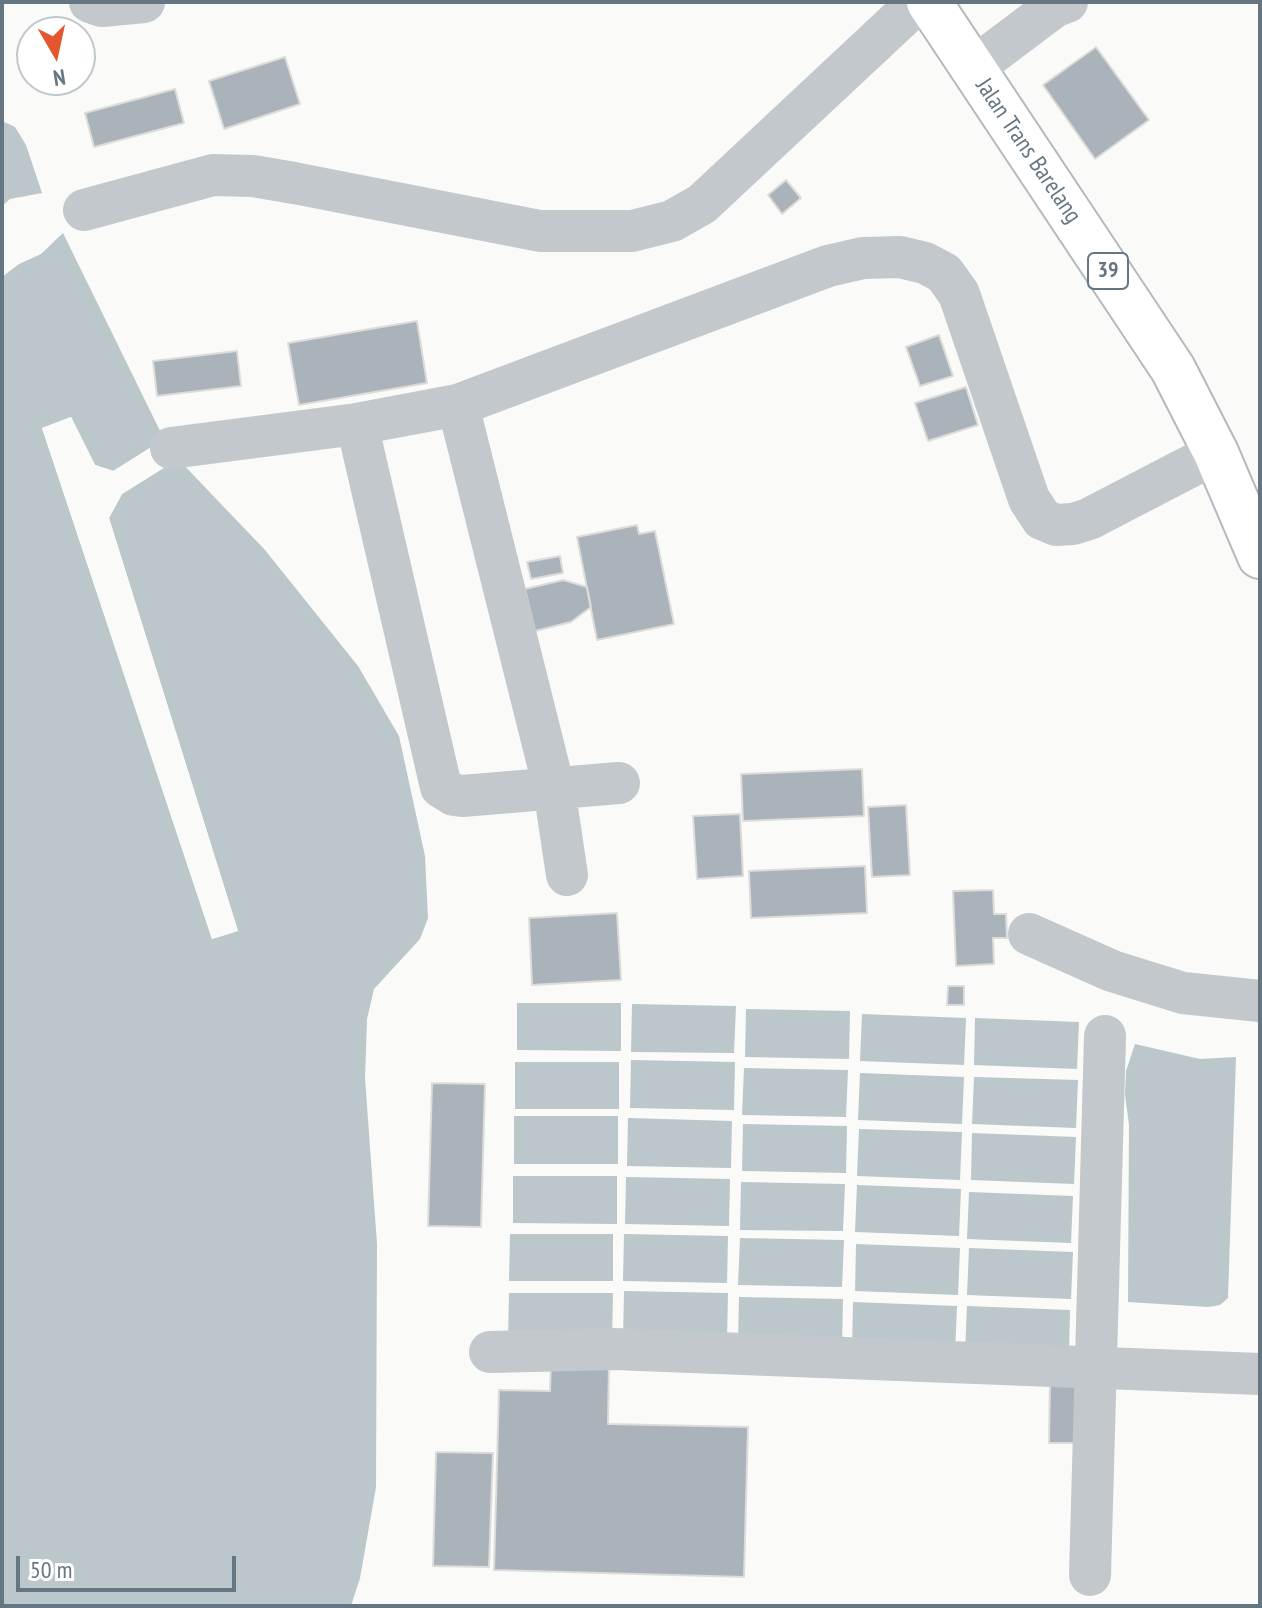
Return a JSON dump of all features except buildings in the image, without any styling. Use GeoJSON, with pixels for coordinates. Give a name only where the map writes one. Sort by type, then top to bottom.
{"type":"FeatureCollection","features":[{"type":"Feature","properties":{"kind":"highway","name":"Jalan Trans Barelang"},"geometry":{"type":"LineString","coordinates":[[929,2],[1173,369],[1216,453],[1259,552]]}},
{"type":"Feature","properties":{"kind":"lane"},"geometry":{"type":"LineString","coordinates":[[90,2],[102,6],[144,2]]}},
{"type":"Feature","properties":{"kind":"lane"},"geometry":{"type":"LineString","coordinates":[[84,210],[213,175],[253,176],[540,231],[632,231],[672,221],[702,204],[918,2]]}},
{"type":"Feature","properties":{"kind":"lane"},"geometry":{"type":"LineString","coordinates":[[973,68],[1054,7],[1067,2]]}},
{"type":"Feature","properties":{"kind":"lane"},"geometry":{"type":"LineString","coordinates":[[171,448],[357,424],[458,405],[828,266],[863,258],[900,257],[925,263],[944,273],[959,294],[1029,499],[1042,519],[1056,525],[1089,519],[1216,453]]}},
{"type":"Feature","properties":{"kind":"lane"},"geometry":{"type":"LineString","coordinates":[[458,405],[554,788],[567,875]]}},
{"type":"Feature","properties":{"kind":"lane"},"geometry":{"type":"LineString","coordinates":[[357,424],[441,787],[462,796],[619,783]]}},
{"type":"Feature","properties":{"kind":"lane"},"geometry":{"type":"LineString","coordinates":[[1029,934],[1112,971],[1183,993],[1260,1001]]}},
{"type":"Feature","properties":{"kind":"lane"},"geometry":{"type":"LineString","coordinates":[[1090,1575],[1105,1036]]}},
{"type":"Feature","properties":{"kind":"lane"},"geometry":{"type":"LineString","coordinates":[[490,1352],[614,1349],[1260,1374]]}},
{"type":"Feature","properties":{"kind":"shaded area"},"geometry":{"type":"Polygon","coordinates":[[[2,121],[15,127],[26,145],[42,193],[10,199],[2,206],[2,121]]]}},
{"type":"Feature","properties":{"kind":"shaded area"},"geometry":{"type":"Polygon","coordinates":[[[63,233],[164,439],[114,471],[95,465],[71,417],[42,428],[212,939],[238,931],[109,518],[122,494],[178,459],[265,550],[358,666],[399,736],[425,856],[428,918],[420,939],[374,989],[367,1019],[365,1078],[377,1244],[376,1487],[360,1578],[351,1606],[2,1606],[2,277],[19,264],[41,254],[63,233]]]}},
{"type":"Feature","properties":{"kind":"shaded area"},"geometry":{"type":"Polygon","coordinates":[[[517,1003],[621,1003],[621,1051],[517,1050],[517,1003]]]}},
{"type":"Feature","properties":{"kind":"shaded area"},"geometry":{"type":"Polygon","coordinates":[[[632,1004],[736,1006],[734,1053],[631,1052],[632,1004]]]}},
{"type":"Feature","properties":{"kind":"shaded area"},"geometry":{"type":"Polygon","coordinates":[[[746,1009],[850,1011],[849,1059],[745,1057],[746,1009]]]}},
{"type":"Feature","properties":{"kind":"shaded area"},"geometry":{"type":"Polygon","coordinates":[[[862,1014],[966,1018],[964,1065],[860,1061],[862,1014]]]}},
{"type":"Feature","properties":{"kind":"shaded area"},"geometry":{"type":"Polygon","coordinates":[[[975,1018],[1079,1022],[1077,1069],[974,1065],[975,1018]]]}},
{"type":"Feature","properties":{"kind":"shaded area"},"geometry":{"type":"Polygon","coordinates":[[[1135,1044],[1200,1059],[1236,1057],[1228,1298],[1220,1305],[1128,1302],[1129,1125],[1125,1095],[1126,1071],[1135,1044]]]}},
{"type":"Feature","properties":{"kind":"shaded area"},"geometry":{"type":"Polygon","coordinates":[[[631,1060],[735,1062],[734,1110],[630,1108],[631,1060]]]}},
{"type":"Feature","properties":{"kind":"shaded area"},"geometry":{"type":"Polygon","coordinates":[[[515,1062],[619,1062],[619,1109],[515,1109],[515,1062]]]}},
{"type":"Feature","properties":{"kind":"shaded area"},"geometry":{"type":"Polygon","coordinates":[[[744,1068],[848,1070],[846,1117],[742,1115],[744,1068]]]}},
{"type":"Feature","properties":{"kind":"shaded area"},"geometry":{"type":"Polygon","coordinates":[[[860,1073],[964,1077],[962,1124],[858,1120],[860,1073]]]}},
{"type":"Feature","properties":{"kind":"shaded area"},"geometry":{"type":"Polygon","coordinates":[[[974,1077],[1078,1080],[1076,1128],[972,1124],[974,1077]]]}},
{"type":"Feature","properties":{"kind":"shaded area"},"geometry":{"type":"Polygon","coordinates":[[[514,1116],[618,1116],[618,1164],[514,1164],[514,1116]]]}},
{"type":"Feature","properties":{"kind":"shaded area"},"geometry":{"type":"Polygon","coordinates":[[[628,1118],[732,1121],[731,1168],[627,1166],[628,1118]]]}},
{"type":"Feature","properties":{"kind":"shaded area"},"geometry":{"type":"Polygon","coordinates":[[[743,1124],[847,1126],[846,1173],[742,1171],[743,1124]]]}},
{"type":"Feature","properties":{"kind":"shaded area"},"geometry":{"type":"Polygon","coordinates":[[[859,1129],[962,1132],[960,1180],[857,1176],[859,1129]]]}},
{"type":"Feature","properties":{"kind":"shaded area"},"geometry":{"type":"Polygon","coordinates":[[[972,1133],[1076,1137],[1074,1184],[971,1180],[972,1133]]]}},
{"type":"Feature","properties":{"kind":"shaded area"},"geometry":{"type":"Polygon","coordinates":[[[513,1176],[617,1176],[617,1224],[513,1223],[513,1176]]]}},
{"type":"Feature","properties":{"kind":"shaded area"},"geometry":{"type":"Polygon","coordinates":[[[626,1177],[730,1179],[729,1226],[625,1224],[626,1177]]]}},
{"type":"Feature","properties":{"kind":"shaded area"},"geometry":{"type":"Polygon","coordinates":[[[741,1182],[845,1184],[843,1231],[740,1230],[741,1182]]]}},
{"type":"Feature","properties":{"kind":"shaded area"},"geometry":{"type":"Polygon","coordinates":[[[857,1185],[961,1189],[959,1236],[855,1232],[857,1185]]]}},
{"type":"Feature","properties":{"kind":"shaded area"},"geometry":{"type":"Polygon","coordinates":[[[969,1192],[1073,1196],[1071,1243],[967,1239],[969,1192]]]}},
{"type":"Feature","properties":{"kind":"shaded area"},"geometry":{"type":"Polygon","coordinates":[[[510,1234],[613,1234],[613,1281],[509,1281],[510,1234]]]}},
{"type":"Feature","properties":{"kind":"shaded area"},"geometry":{"type":"Polygon","coordinates":[[[624,1234],[728,1236],[727,1283],[623,1281],[624,1234]]]}},
{"type":"Feature","properties":{"kind":"shaded area"},"geometry":{"type":"Polygon","coordinates":[[[740,1238],[844,1240],[842,1287],[738,1285],[740,1238]]]}},
{"type":"Feature","properties":{"kind":"shaded area"},"geometry":{"type":"Polygon","coordinates":[[[856,1244],[960,1248],[958,1295],[855,1291],[856,1244]]]}},
{"type":"Feature","properties":{"kind":"shaded area"},"geometry":{"type":"Polygon","coordinates":[[[969,1248],[1073,1252],[1071,1299],[967,1295],[969,1248]]]}},
{"type":"Feature","properties":{"kind":"shaded area"},"geometry":{"type":"Polygon","coordinates":[[[624,1291],[728,1293],[727,1340],[623,1338],[624,1291]]]}},
{"type":"Feature","properties":{"kind":"shaded area"},"geometry":{"type":"Polygon","coordinates":[[[509,1293],[613,1293],[612,1341],[508,1340],[509,1293]]]}},
{"type":"Feature","properties":{"kind":"shaded area"},"geometry":{"type":"Polygon","coordinates":[[[739,1297],[843,1299],[842,1346],[738,1344],[739,1297]]]}},
{"type":"Feature","properties":{"kind":"shaded area"},"geometry":{"type":"Polygon","coordinates":[[[853,1302],[957,1306],[955,1353],[852,1350],[853,1302]]]}},
{"type":"Feature","properties":{"kind":"shaded area"},"geometry":{"type":"Polygon","coordinates":[[[967,1306],[1070,1310],[1069,1357],[965,1353],[967,1306]]]}},
{"type":"Feature","properties":{"kind":"pier"},"geometry":{"type":"Polygon","coordinates":[[[71,417],[95,465],[113,471],[164,439],[167,442],[113,475],[92,468],[69,422],[47,431],[214,934],[233,929],[105,518],[120,491],[176,456],[178,459],[122,494],[109,518],[238,931],[212,939],[42,428],[71,417]]]}}]}
